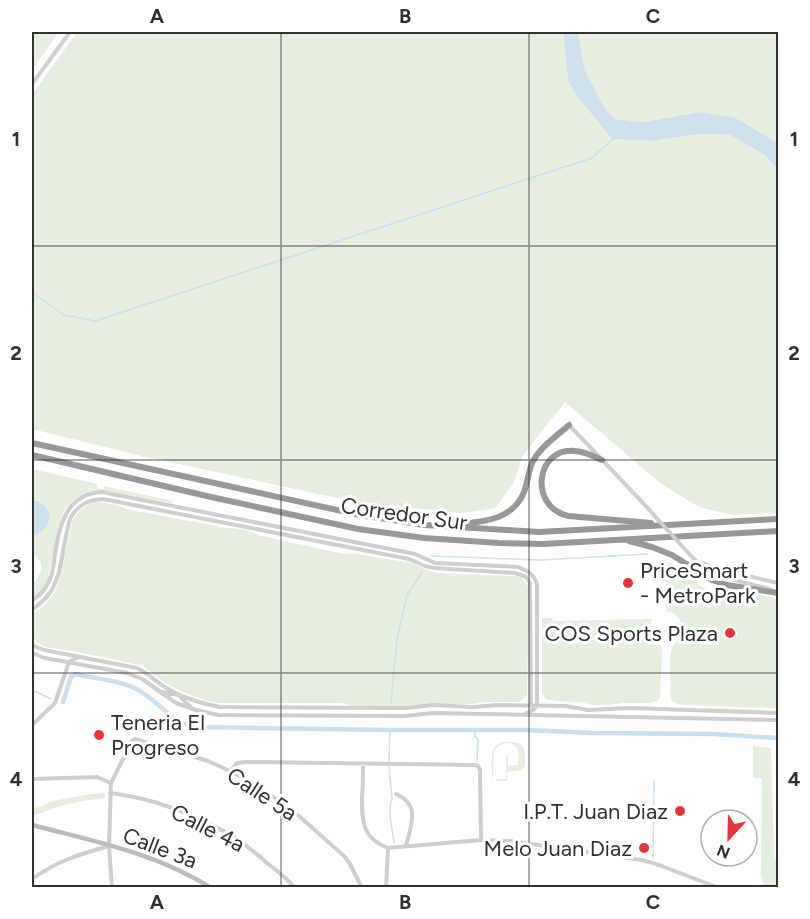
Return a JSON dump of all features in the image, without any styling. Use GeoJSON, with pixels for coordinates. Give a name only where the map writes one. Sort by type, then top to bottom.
{"type":"FeatureCollection","features":[{"type":"Feature","properties":{"kind":"highway"},"geometry":{"type":"LineString","coordinates":[[437,527],[491,520],[513,508],[524,493],[529,469],[535,458],[544,446],[569,425]]}},
{"type":"Feature","properties":{"kind":"highway","name":"Corredor Sur"},"geometry":{"type":"LineString","coordinates":[[32,443],[360,516],[437,527],[538,532],[778,519]]}},
{"type":"Feature","properties":{"kind":"highway"},"geometry":{"type":"LineString","coordinates":[[602,460],[575,450],[563,452],[552,459],[543,473],[541,484],[550,507],[568,516],[675,525]]}},
{"type":"Feature","properties":{"kind":"highway","name":"Corredor Sur"},"geometry":{"type":"LineString","coordinates":[[32,455],[358,529],[424,538],[543,544],[778,531]]}},
{"type":"Feature","properties":{"kind":"highway"},"geometry":{"type":"LineString","coordinates":[[620,540],[662,551],[680,559],[712,580],[727,585],[778,592]]}},
{"type":"Feature","properties":{"kind":"street"},"geometry":{"type":"LineString","coordinates":[[32,84],[70,32]]}},
{"type":"Feature","properties":{"kind":"street"},"geometry":{"type":"LineString","coordinates":[[569,425],[704,569],[712,574],[778,592]]}},
{"type":"Feature","properties":{"kind":"street"},"geometry":{"type":"LineString","coordinates":[[32,600],[43,591],[52,574],[63,519],[67,510],[83,496],[95,493],[415,554],[435,563],[518,567],[531,574],[537,585],[537,706],[533,710],[520,714]]}},
{"type":"Feature","properties":{"kind":"street"},"geometry":{"type":"LineString","coordinates":[[32,610],[44,601],[56,583],[71,517],[75,510],[95,500],[114,501],[410,559],[434,568],[515,573],[526,577],[530,583],[530,705],[533,710],[547,715]]}},
{"type":"Feature","properties":{"kind":"street"},"geometry":{"type":"LineString","coordinates":[[694,559],[712,568],[778,583]]}},
{"type":"Feature","properties":{"kind":"street"},"geometry":{"type":"LineString","coordinates":[[32,643],[39,648],[60,653],[137,668],[179,695],[220,707],[406,708],[433,705],[530,705],[566,706],[588,710],[630,708],[778,713]]}},
{"type":"Feature","properties":{"kind":"street"},"geometry":{"type":"LineString","coordinates":[[32,653],[45,658],[127,673],[142,679],[176,703],[218,715],[405,716],[432,713],[778,720]]}},
{"type":"Feature","properties":{"kind":"street"},"geometry":{"type":"LineString","coordinates":[[60,653],[69,662]]}},
{"type":"Feature","properties":{"kind":"street"},"geometry":{"type":"LineString","coordinates":[[32,725],[55,703],[69,662],[81,657]]}},
{"type":"Feature","properties":{"kind":"street"},"geometry":{"type":"LineString","coordinates":[[154,688],[179,695],[196,710]]}},
{"type":"Feature","properties":{"kind":"street"},"geometry":{"type":"LineString","coordinates":[[276,715],[286,713],[294,707]]}},
{"type":"Feature","properties":{"kind":"street"},"geometry":{"type":"LineString","coordinates":[[294,707],[313,716]]}},
{"type":"Feature","properties":{"kind":"street","name":"Calle 5a"},"geometry":{"type":"LineString","coordinates":[[111,783],[135,739],[192,756],[230,771],[272,795],[335,847],[350,864],[362,888]]}},
{"type":"Feature","properties":{"kind":"street"},"geometry":{"type":"LineString","coordinates":[[230,771],[237,763],[246,762],[478,766],[481,781],[481,840]]}},
{"type":"Feature","properties":{"kind":"street"},"geometry":{"type":"LineString","coordinates":[[363,764],[364,825],[370,836],[388,848],[481,840],[510,841],[642,860],[719,888]]}},
{"type":"Feature","properties":{"kind":"street"},"geometry":{"type":"LineString","coordinates":[[32,779],[98,777],[111,783],[109,846],[112,888]]}},
{"type":"Feature","properties":{"kind":"street","name":"Calle 4a"},"geometry":{"type":"LineString","coordinates":[[110,793],[156,803],[191,815],[215,827],[254,852],[283,875],[295,888]]}},
{"type":"Feature","properties":{"kind":"street"},"geometry":{"type":"LineString","coordinates":[[396,794],[407,801],[412,812],[412,824],[406,846]]}},
{"type":"Feature","properties":{"kind":"street"},"geometry":{"type":"LineString","coordinates":[[32,825],[109,846]]}},
{"type":"Feature","properties":{"kind":"street","name":"Calle 3a"},"geometry":{"type":"LineString","coordinates":[[32,879],[74,856],[109,846],[162,862],[211,888]]}},
{"type":"Feature","properties":{"kind":"street"},"geometry":{"type":"LineString","coordinates":[[386,887],[388,848]]}},
{"type":"Feature","properties":{"kind":"street"},"geometry":{"type":"LineString","coordinates":[[381,888],[408,888]]}},
{"type":"Feature","properties":{"kind":"green space"},"geometry":{"type":"Polygon","coordinates":[[[32,32],[59,32],[32,70],[32,32]]]}},
{"type":"Feature","properties":{"kind":"green space"},"geometry":{"type":"Polygon","coordinates":[[[77,32],[563,32],[568,81],[576,95],[612,139],[651,141],[692,135],[730,135],[766,156],[778,170],[778,513],[733,515],[699,507],[660,483],[565,402],[523,455],[513,484],[495,508],[462,513],[356,502],[146,457],[32,429],[32,95],[77,32]]]}},
{"type":"Feature","properties":{"kind":"green space"},"geometry":{"type":"Polygon","coordinates":[[[578,32],[778,32],[778,143],[734,117],[700,112],[643,122],[615,119],[606,110],[585,71],[578,32]]]}},
{"type":"Feature","properties":{"kind":"green space"},"geometry":{"type":"Polygon","coordinates":[[[32,469],[97,484],[97,488],[103,489],[104,486],[173,501],[172,503],[100,491],[83,494],[62,515],[47,582],[41,591],[32,597],[32,584],[41,570],[41,563],[32,552],[32,537],[39,533],[38,500],[32,499],[32,469]]]}},
{"type":"Feature","properties":{"kind":"green space"},"geometry":{"type":"Polygon","coordinates":[[[94,502],[226,528],[236,528],[344,554],[412,563],[440,573],[519,577],[525,581],[529,590],[527,695],[519,702],[408,706],[351,706],[342,703],[219,703],[180,691],[143,666],[45,647],[37,643],[32,636],[32,615],[47,602],[58,585],[74,518],[81,510],[94,502]]]}},
{"type":"Feature","properties":{"kind":"green space","name":"COS Sports Plaza"},"geometry":{"type":"Polygon","coordinates":[[[666,562],[676,566],[699,585],[710,590],[756,593],[778,599],[778,708],[681,705],[672,701],[670,695],[671,652],[682,627],[677,616],[666,612],[666,562]]]}},
{"type":"Feature","properties":{"kind":"green space"},"geometry":{"type":"Polygon","coordinates":[[[542,618],[552,618],[553,621],[652,619],[652,632],[662,649],[660,698],[651,703],[608,705],[546,699],[542,693],[542,618]]]}},
{"type":"Feature","properties":{"kind":"green space"},"geometry":{"type":"Polygon","coordinates":[[[502,742],[522,745],[525,753],[525,766],[521,770],[507,772],[507,781],[496,781],[506,779],[506,756],[508,756],[508,766],[518,765],[518,750],[513,744],[506,743],[499,746],[494,751],[493,779],[491,761],[493,752],[498,744],[502,742]]]}},
{"type":"Feature","properties":{"kind":"green space"},"geometry":{"type":"Polygon","coordinates":[[[753,746],[771,748],[774,855],[778,865],[778,887],[764,887],[761,873],[762,778],[753,778],[753,746]]]}},
{"type":"Feature","properties":{"kind":"green space"},"geometry":{"type":"Polygon","coordinates":[[[105,793],[105,798],[60,806],[32,818],[32,810],[50,802],[105,793]]]}},
{"type":"Feature","properties":{"kind":"water"},"geometry":{"type":"Polygon","coordinates":[[[563,32],[578,32],[585,71],[606,110],[615,119],[643,122],[700,112],[734,117],[778,143],[778,170],[766,156],[730,135],[692,135],[651,141],[612,139],[576,95],[568,81],[563,32]]]}},
{"type":"Feature","properties":{"kind":"water"},"geometry":{"type":"Polygon","coordinates":[[[32,499],[44,505],[49,521],[46,527],[32,537],[32,499]]]}},
{"type":"Feature","properties":{"kind":"waterway"},"geometry":{"type":"LineString","coordinates":[[32,292],[64,315],[95,321],[592,158],[613,139]]}},
{"type":"Feature","properties":{"kind":"waterway"},"geometry":{"type":"LineString","coordinates":[[432,556],[540,560],[648,554]]}},
{"type":"Feature","properties":{"kind":"waterway"},"geometry":{"type":"LineString","coordinates":[[391,702],[397,639],[407,595],[422,572]]}},
{"type":"Feature","properties":{"kind":"waterway"},"geometry":{"type":"LineString","coordinates":[[63,702],[71,677],[75,674],[132,687],[146,695],[178,721],[196,727],[526,730],[713,734],[778,738]]}},
{"type":"Feature","properties":{"kind":"waterway"},"geometry":{"type":"LineString","coordinates":[[32,690],[51,699]]}},
{"type":"Feature","properties":{"kind":"waterway"},"geometry":{"type":"LineString","coordinates":[[475,729],[475,737],[478,739],[477,761]]}},
{"type":"Feature","properties":{"kind":"waterway"},"geometry":{"type":"LineString","coordinates":[[389,761],[390,730]]}},
{"type":"Feature","properties":{"kind":"waterway"},"geometry":{"type":"LineString","coordinates":[[389,766],[392,799],[390,815],[394,843]]}},
{"type":"Feature","properties":{"kind":"waterway"},"geometry":{"type":"LineString","coordinates":[[653,858],[654,780]]}},
{"type":"Feature","properties":{"kind":"place","name":"PriceSmart - MetroPark"},"geometry":{"type":"Point","coordinates":[628,583]}},
{"type":"Feature","properties":{"kind":"place","name":"COS Sports Plaza"},"geometry":{"type":"Point","coordinates":[730,633]}},
{"type":"Feature","properties":{"kind":"place","name":"Teneria El Progreso"},"geometry":{"type":"Point","coordinates":[99,735]}},
{"type":"Feature","properties":{"kind":"place","name":"I.P.T. Juan Diaz"},"geometry":{"type":"Point","coordinates":[680,811]}},
{"type":"Feature","properties":{"kind":"place","name":"Melo Juan Diaz"},"geometry":{"type":"Point","coordinates":[644,848]}}]}
